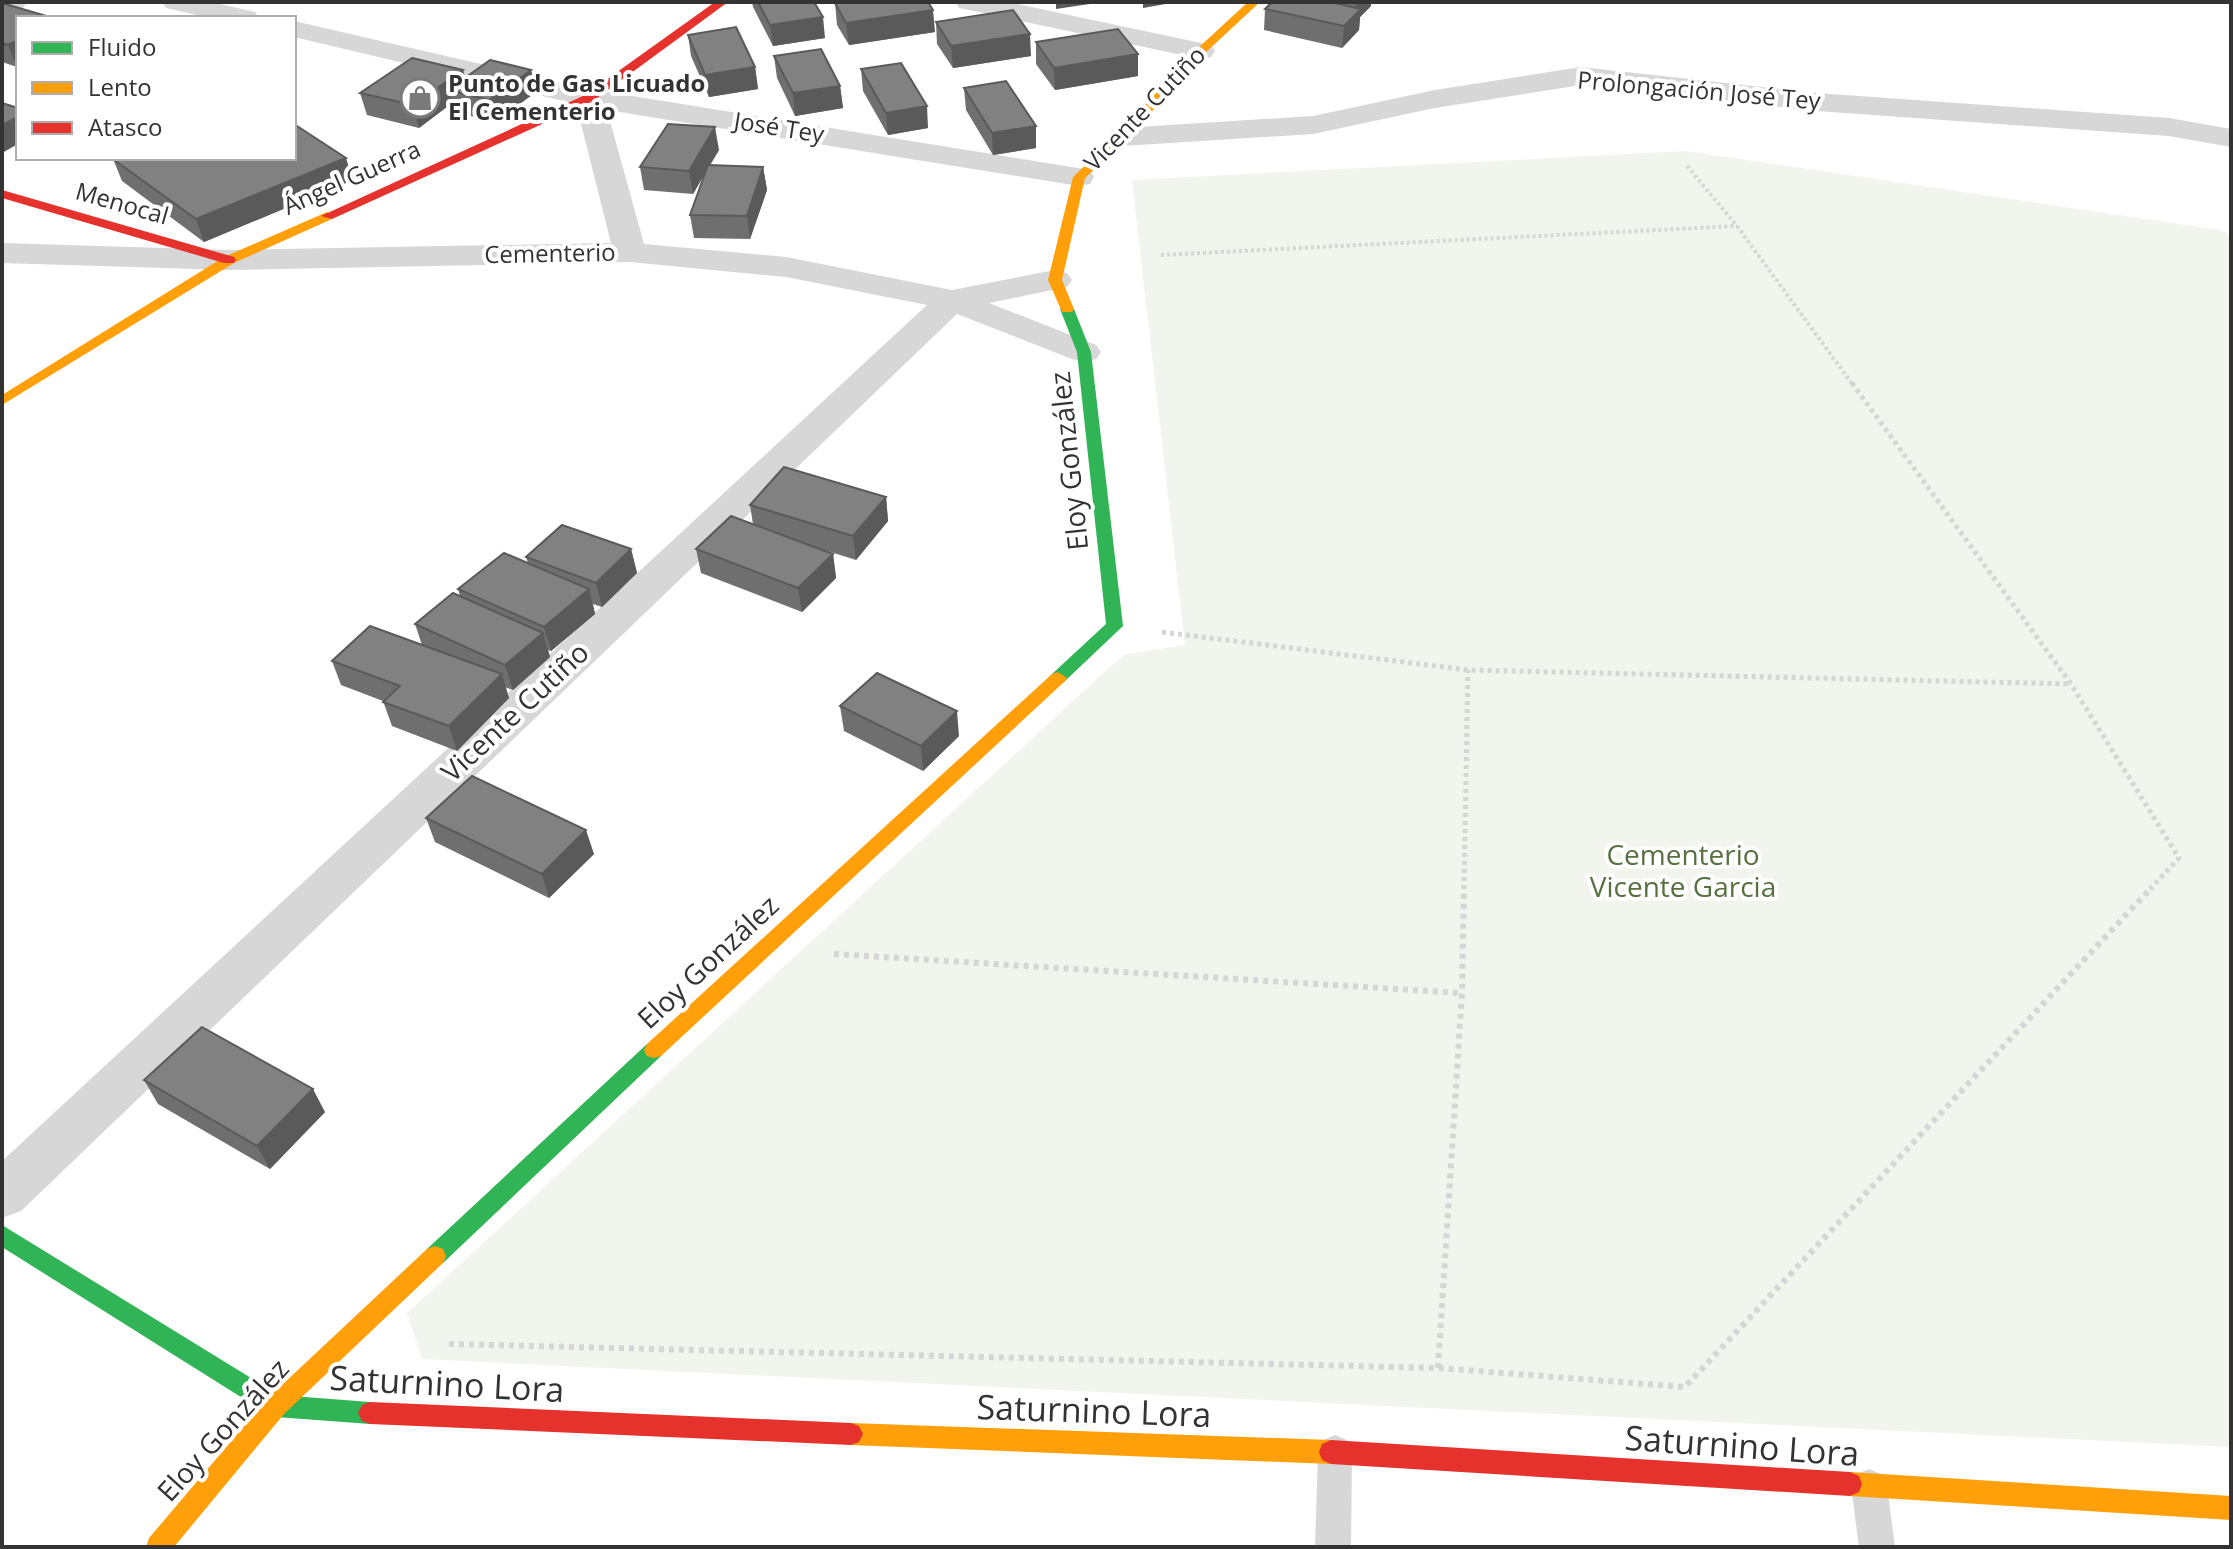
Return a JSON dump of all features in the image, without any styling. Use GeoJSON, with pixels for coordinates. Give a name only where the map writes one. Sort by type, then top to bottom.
{"type":"FeatureCollection","features":[{"type":"Feature","properties":{"kind":"street"},"geometry":{"type":"LineString","coordinates":[[2,7],[13,2]]}},
{"type":"Feature","properties":{"kind":"street"},"geometry":{"type":"LineString","coordinates":[[176,2],[236,16]]}},
{"type":"Feature","properties":{"kind":"street","name":"Ángel Guerra"},"geometry":{"type":"LineString","coordinates":[[2,401],[229,260],[589,98],[722,2]]}},
{"type":"Feature","properties":{"kind":"street"},"geometry":{"type":"LineString","coordinates":[[969,2],[1201,51]]}},
{"type":"Feature","properties":{"kind":"street","name":"Vicente Cutiño"},"geometry":{"type":"LineString","coordinates":[[1055,280],[1079,177],[1122,137],[1201,51],[1254,2]]}},
{"type":"Feature","properties":{"kind":"street","name":"José Tey"},"geometry":{"type":"LineString","coordinates":[[296,29],[589,98],[1079,177]]}},
{"type":"Feature","properties":{"kind":"street","name":"Prolongación José Tey"},"geometry":{"type":"LineString","coordinates":[[1122,137],[1313,125],[1435,99],[1581,76],[1817,102],[2169,127],[2231,138]]}},
{"type":"Feature","properties":{"kind":"street"},"geometry":{"type":"LineString","coordinates":[[589,98],[630,252]]}},
{"type":"Feature","properties":{"kind":"street","name":"Menocal"},"geometry":{"type":"LineString","coordinates":[[2,194],[229,260]]}},
{"type":"Feature","properties":{"kind":"street","name":"Cementerio"},"geometry":{"type":"LineString","coordinates":[[2,253],[229,260],[630,252],[786,267],[952,300],[1084,352]]}},
{"type":"Feature","properties":{"kind":"street"},"geometry":{"type":"LineString","coordinates":[[952,300],[1055,280],[1084,352]]}},
{"type":"Feature","properties":{"kind":"street","name":"Vicente Cutiño"},"geometry":{"type":"LineString","coordinates":[[2,1195],[952,300]]}},
{"type":"Feature","properties":{"kind":"street","name":"Eloy González"},"geometry":{"type":"LineString","coordinates":[[158,1547],[276,1406],[761,949],[1115,626],[1084,352]]}},
{"type":"Feature","properties":{"kind":"street","name":"Saturnino Lora"},"geometry":{"type":"LineString","coordinates":[[2,1235],[276,1406],[432,1418],[1335,1452],[2231,1508]]}},
{"type":"Feature","properties":{"kind":"lane"},"geometry":{"type":"LineString","coordinates":[[1333,1547],[1335,1452]]}},
{"type":"Feature","properties":{"kind":"lane"},"geometry":{"type":"LineString","coordinates":[[1869,1486],[1877,1547]]}},
{"type":"Feature","properties":{"kind":"path"},"geometry":{"type":"LineString","coordinates":[[449,1344],[1438,1368],[1685,1387],[2179,858],[2071,684],[1737,226],[1687,166]]}},
{"type":"Feature","properties":{"kind":"path"},"geometry":{"type":"LineString","coordinates":[[1161,255],[1737,226]]}},
{"type":"Feature","properties":{"kind":"path"},"geometry":{"type":"LineString","coordinates":[[1115,626],[1468,670],[2071,684]]}},
{"type":"Feature","properties":{"kind":"path"},"geometry":{"type":"LineString","coordinates":[[1438,1368],[1462,993],[1468,670]]}},
{"type":"Feature","properties":{"kind":"path"},"geometry":{"type":"LineString","coordinates":[[761,949],[1462,993]]}},
{"type":"Feature","properties":{"kind":"green space","name":"Cementerio Vicente Garcia"},"geometry":{"type":"Polygon","coordinates":[[[1686,151],[2220,230],[2231,235],[2231,1447],[422,1359],[407,1313],[1123,655],[1185,645],[1132,180],[1686,151]]]}},
{"type":"Feature","properties":{"kind":"building"},"geometry":{"type":"Polygon","coordinates":[[[758,2],[814,2],[823,17],[770,25],[758,2]]]}},
{"type":"Feature","properties":{"kind":"building"},"geometry":{"type":"Polygon","coordinates":[[[928,2],[933,10],[846,23],[835,3],[928,2]]]}},
{"type":"Feature","properties":{"kind":"building"},"geometry":{"type":"Polygon","coordinates":[[[1272,2],[1331,2],[1361,9],[1344,26],[1265,9],[1272,2]]]}},
{"type":"Feature","properties":{"kind":"building"},"geometry":{"type":"Polygon","coordinates":[[[2,3],[46,16],[16,16],[16,41],[8,45],[2,43],[2,3]]]}},
{"type":"Feature","properties":{"kind":"building"},"geometry":{"type":"Polygon","coordinates":[[[1013,10],[1030,34],[951,46],[936,22],[1013,10]]]}},
{"type":"Feature","properties":{"kind":"building"},"geometry":{"type":"Polygon","coordinates":[[[736,27],[755,67],[705,75],[688,35],[736,27]]]}},
{"type":"Feature","properties":{"kind":"building"},"geometry":{"type":"Polygon","coordinates":[[[1118,29],[1138,54],[1054,68],[1036,42],[1118,29]]]}},
{"type":"Feature","properties":{"kind":"building"},"geometry":{"type":"Polygon","coordinates":[[[821,49],[840,86],[793,93],[774,56],[821,49]]]}},
{"type":"Feature","properties":{"kind":"building"},"geometry":{"type":"Polygon","coordinates":[[[412,58],[463,70],[413,105],[360,93],[412,58]]]}},
{"type":"Feature","properties":{"kind":"building"},"geometry":{"type":"Polygon","coordinates":[[[490,60],[531,70],[489,100],[448,90],[490,60]]]}},
{"type":"Feature","properties":{"kind":"building"},"geometry":{"type":"Polygon","coordinates":[[[901,63],[927,106],[886,113],[861,69],[901,63]]]}},
{"type":"Feature","properties":{"kind":"building"},"geometry":{"type":"Polygon","coordinates":[[[1006,81],[1036,126],[992,133],[964,88],[1006,81]]]}},
{"type":"Feature","properties":{"kind":"building"},"geometry":{"type":"Polygon","coordinates":[[[2,103],[16,107],[16,118],[2,125],[2,103]]]}},
{"type":"Feature","properties":{"kind":"building"},"geometry":{"type":"Polygon","coordinates":[[[668,124],[715,127],[689,171],[640,167],[668,124]]]}},
{"type":"Feature","properties":{"kind":"building"},"geometry":{"type":"Polygon","coordinates":[[[296,125],[346,158],[196,219],[114,160],[296,160],[296,125]]]}},
{"type":"Feature","properties":{"kind":"building"},"geometry":{"type":"Polygon","coordinates":[[[708,165],[763,167],[747,216],[690,215],[708,165]]]}},
{"type":"Feature","properties":{"kind":"building"},"geometry":{"type":"Polygon","coordinates":[[[784,467],[886,497],[853,536],[750,505],[784,467]]]}},
{"type":"Feature","properties":{"kind":"building"},"geometry":{"type":"Polygon","coordinates":[[[731,516],[833,554],[798,588],[696,549],[731,516]]]}},
{"type":"Feature","properties":{"kind":"building"},"geometry":{"type":"Polygon","coordinates":[[[562,525],[631,549],[596,583],[526,557],[562,525]]]}},
{"type":"Feature","properties":{"kind":"building"},"geometry":{"type":"Polygon","coordinates":[[[504,553],[589,589],[544,627],[458,589],[504,553]]]}},
{"type":"Feature","properties":{"kind":"building"},"geometry":{"type":"Polygon","coordinates":[[[453,593],[543,633],[505,665],[415,624],[453,593]]]}},
{"type":"Feature","properties":{"kind":"building"},"geometry":{"type":"Polygon","coordinates":[[[370,626],[502,674],[449,726],[383,702],[400,686],[332,661],[370,626]]]}},
{"type":"Feature","properties":{"kind":"building"},"geometry":{"type":"Polygon","coordinates":[[[877,673],[957,711],[921,746],[840,706],[877,673]]]}},
{"type":"Feature","properties":{"kind":"building"},"geometry":{"type":"Polygon","coordinates":[[[472,776],[586,830],[542,874],[426,818],[472,776]]]}},
{"type":"Feature","properties":{"kind":"building"},"geometry":{"type":"Polygon","coordinates":[[[202,1027],[313,1089],[257,1146],[144,1080],[202,1027]]]}},
{"type":"Feature","properties":{"kind":"traffic: fast"},"geometry":{"type":"LineString","coordinates":[[1058,678],[1115,626],[1084,352],[1067,309]]}},
{"type":"Feature","properties":{"kind":"traffic: fast"},"geometry":{"type":"LineString","coordinates":[[435,1256],[654,1050]]}},
{"type":"Feature","properties":{"kind":"traffic: fast"},"geometry":{"type":"LineString","coordinates":[[2,1235],[276,1406],[370,1413]]}},
{"type":"Feature","properties":{"kind":"traffic: slow"},"geometry":{"type":"LineString","coordinates":[[1067,309],[1055,280],[1079,177],[1122,137],[1201,51],[1254,2]]}},
{"type":"Feature","properties":{"kind":"traffic: slow"},"geometry":{"type":"LineString","coordinates":[[2,401],[229,260],[327,216]]}},
{"type":"Feature","properties":{"kind":"traffic: slow"},"geometry":{"type":"LineString","coordinates":[[654,1050],[1058,678]]}},
{"type":"Feature","properties":{"kind":"traffic: slow"},"geometry":{"type":"LineString","coordinates":[[158,1547],[276,1406],[435,1256]]}},
{"type":"Feature","properties":{"kind":"traffic: slow"},"geometry":{"type":"LineString","coordinates":[[851,1434],[1331,1452]]}},
{"type":"Feature","properties":{"kind":"traffic: slow"},"geometry":{"type":"LineString","coordinates":[[1850,1484],[2231,1508]]}},
{"type":"Feature","properties":{"kind":"traffic: jam"},"geometry":{"type":"LineString","coordinates":[[327,216],[589,98],[722,2]]}},
{"type":"Feature","properties":{"kind":"traffic: jam"},"geometry":{"type":"LineString","coordinates":[[2,194],[229,260]]}},
{"type":"Feature","properties":{"kind":"traffic: jam"},"geometry":{"type":"LineString","coordinates":[[370,1413],[851,1434]]}},
{"type":"Feature","properties":{"kind":"traffic: jam"},"geometry":{"type":"LineString","coordinates":[[1331,1452],[1850,1484]]}},
{"type":"Feature","properties":{"kind":"place","name":"Punto de Gas Licuado El Cementerio"},"geometry":{"type":"Point","coordinates":[420,98]}}]}
